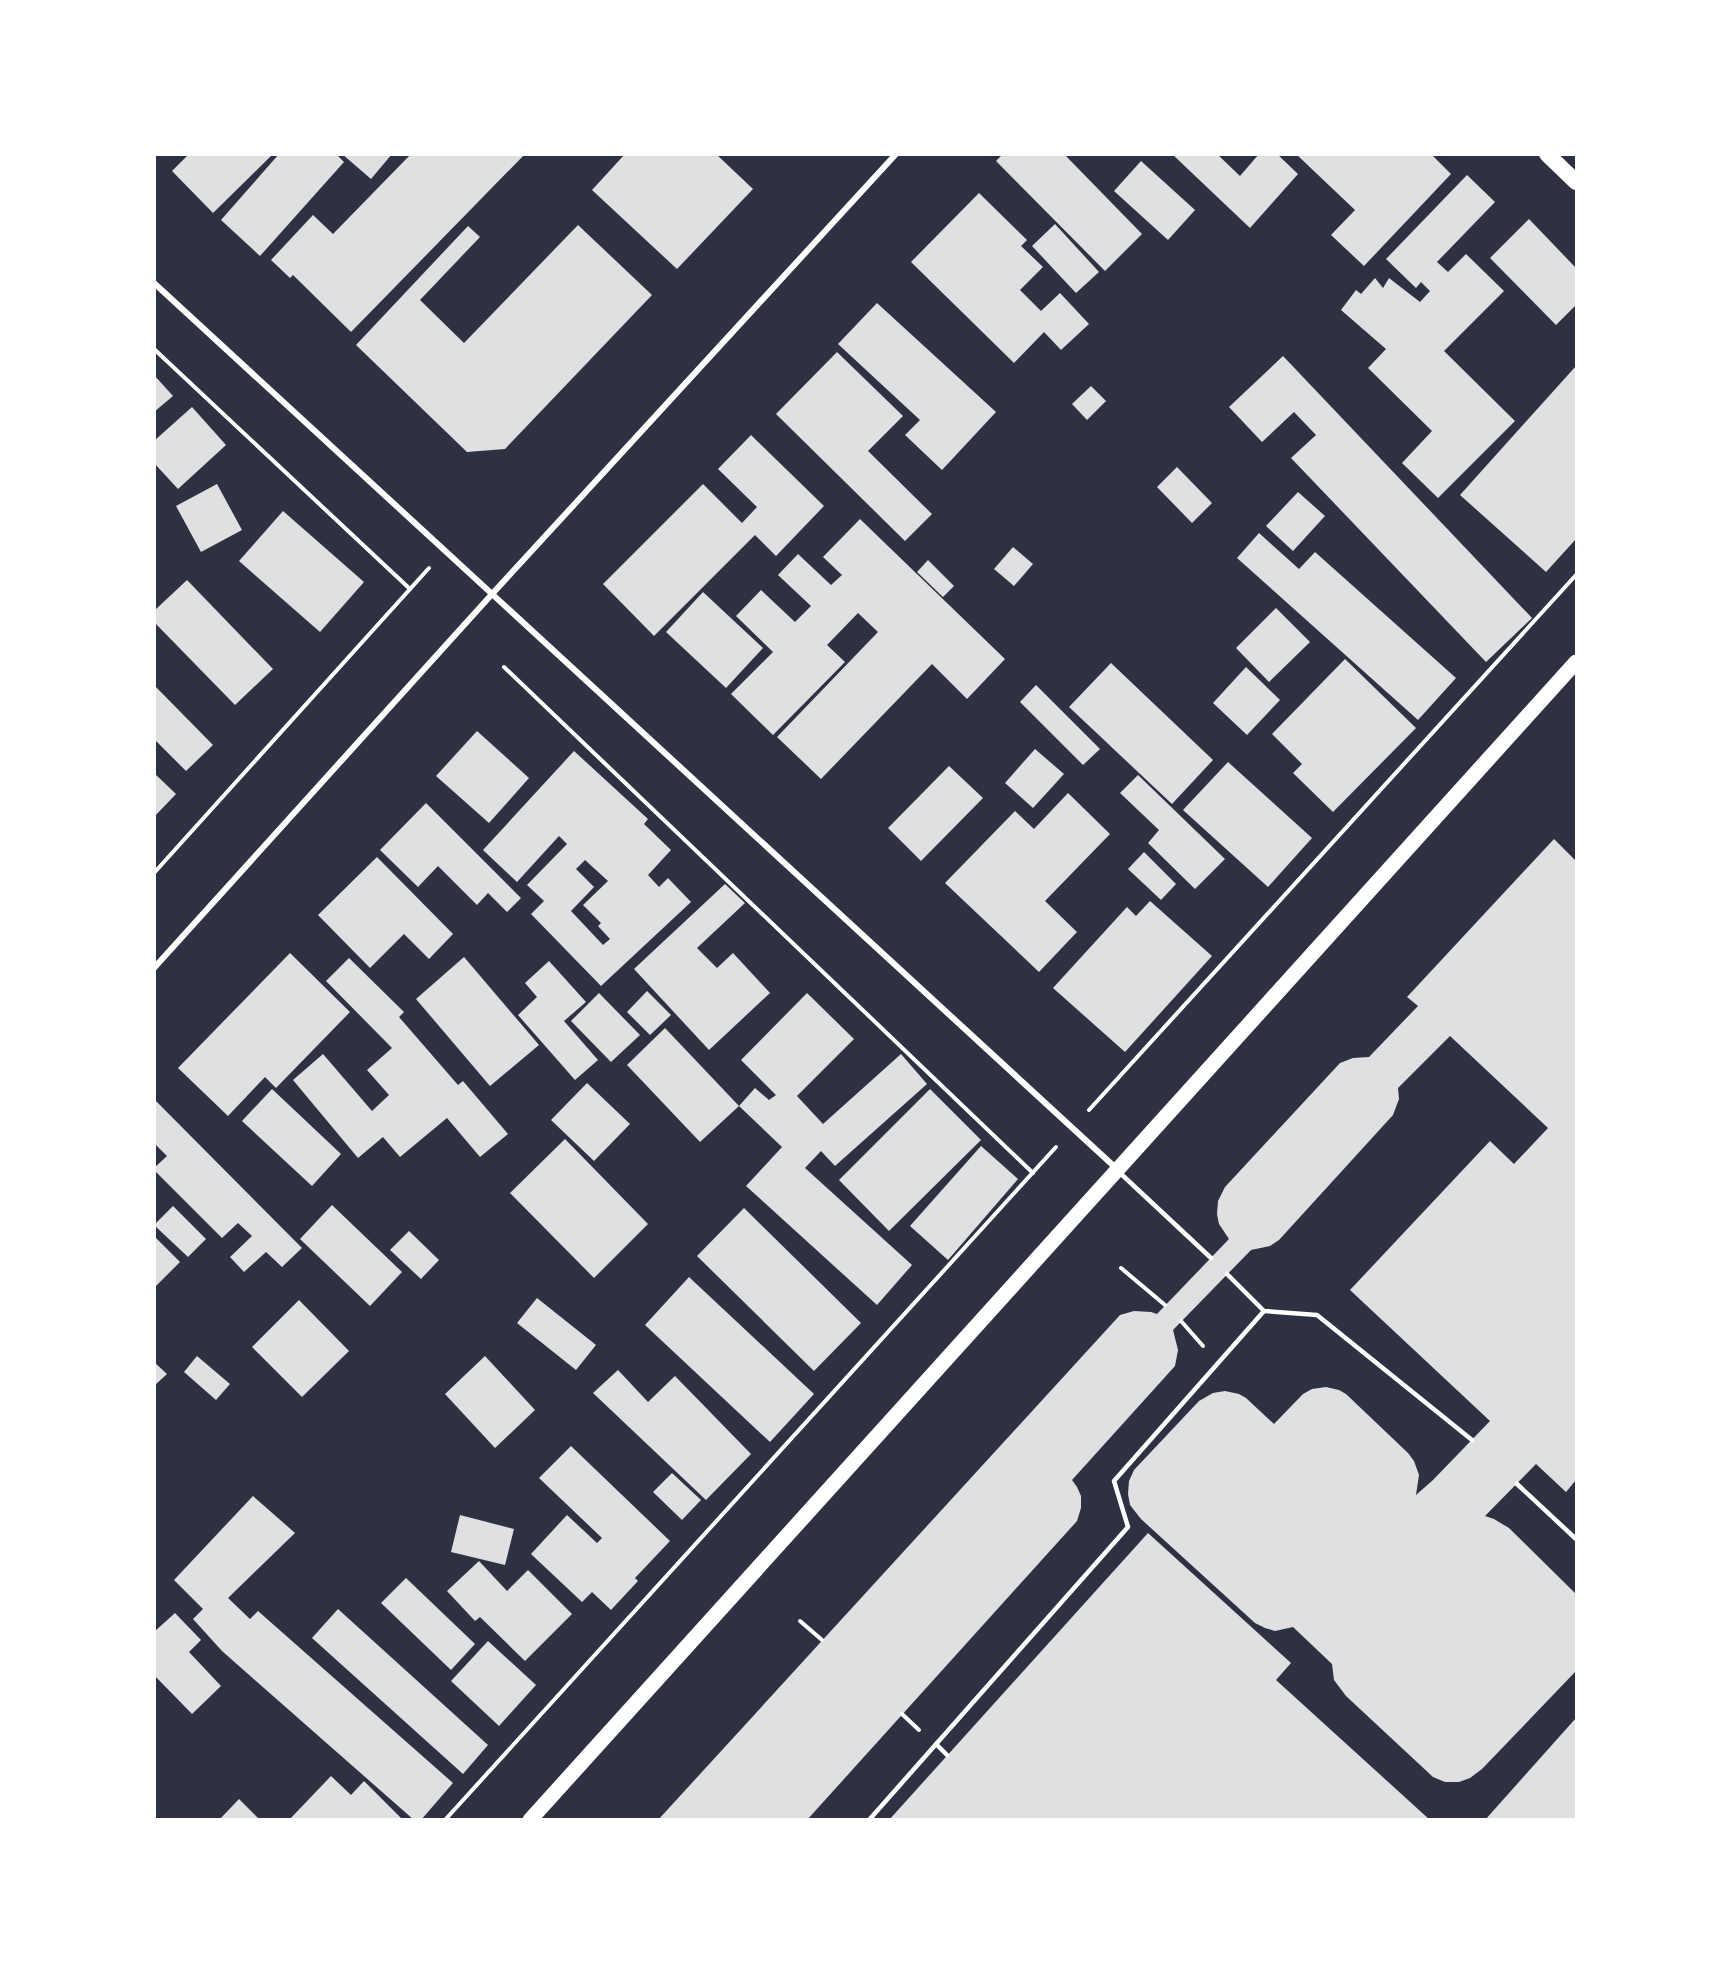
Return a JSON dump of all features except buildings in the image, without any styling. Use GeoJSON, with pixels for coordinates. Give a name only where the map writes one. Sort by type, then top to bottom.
{"type":"FeatureCollection","features":[{"type":"Feature","properties":{"kind":"highway"},"geometry":{"type":"LineString","coordinates":[[1547,154],[1576,182]]}},
{"type":"Feature","properties":{"kind":"main road"},"geometry":{"type":"LineString","coordinates":[[530,1820],[1576,662]]}},
{"type":"Feature","properties":{"kind":"street"},"geometry":{"type":"LineString","coordinates":[[154,968],[493,593],[896,154]]}},
{"type":"Feature","properties":{"kind":"street"},"geometry":{"type":"LineString","coordinates":[[154,283],[1117,1170]]}},
{"type":"Feature","properties":{"kind":"lane"},"geometry":{"type":"LineString","coordinates":[[1117,1170],[1211,1258]]}},
{"type":"Feature","properties":{"kind":"lane"},"geometry":{"type":"LineString","coordinates":[[1227,1274],[1264,1311],[1317,1315],[1472,1440]]}},
{"type":"Feature","properties":{"kind":"lane"},"geometry":{"type":"LineString","coordinates":[[869,1820],[1128,1527],[1114,1481],[1264,1311]]}},
{"type":"Feature","properties":{"kind":"lane"},"geometry":{"type":"LineString","coordinates":[[1517,1484],[1576,1539]]}},
{"type":"Feature","properties":{"kind":"lane"},"geometry":{"type":"LineString","coordinates":[[936,1744],[947,1755]]}},
{"type":"Feature","properties":{"kind":"path"},"geometry":{"type":"LineString","coordinates":[[154,349],[410,589]]}},
{"type":"Feature","properties":{"kind":"path"},"geometry":{"type":"LineString","coordinates":[[154,873],[446,550]]}},
{"type":"Feature","properties":{"kind":"path"},"geometry":{"type":"LineString","coordinates":[[445,1820],[1576,575]]}},
{"type":"Feature","properties":{"kind":"path"},"geometry":{"type":"LineString","coordinates":[[504,668],[1033,1173]]}},
{"type":"Feature","properties":{"kind":"path"},"geometry":{"type":"LineString","coordinates":[[1120,1268],[1165,1305]]}},
{"type":"Feature","properties":{"kind":"path"},"geometry":{"type":"LineString","coordinates":[[1181,1321],[1217,1362]]}},
{"type":"Feature","properties":{"kind":"path"},"geometry":{"type":"LineString","coordinates":[[800,1622],[822,1640]]}}]}
